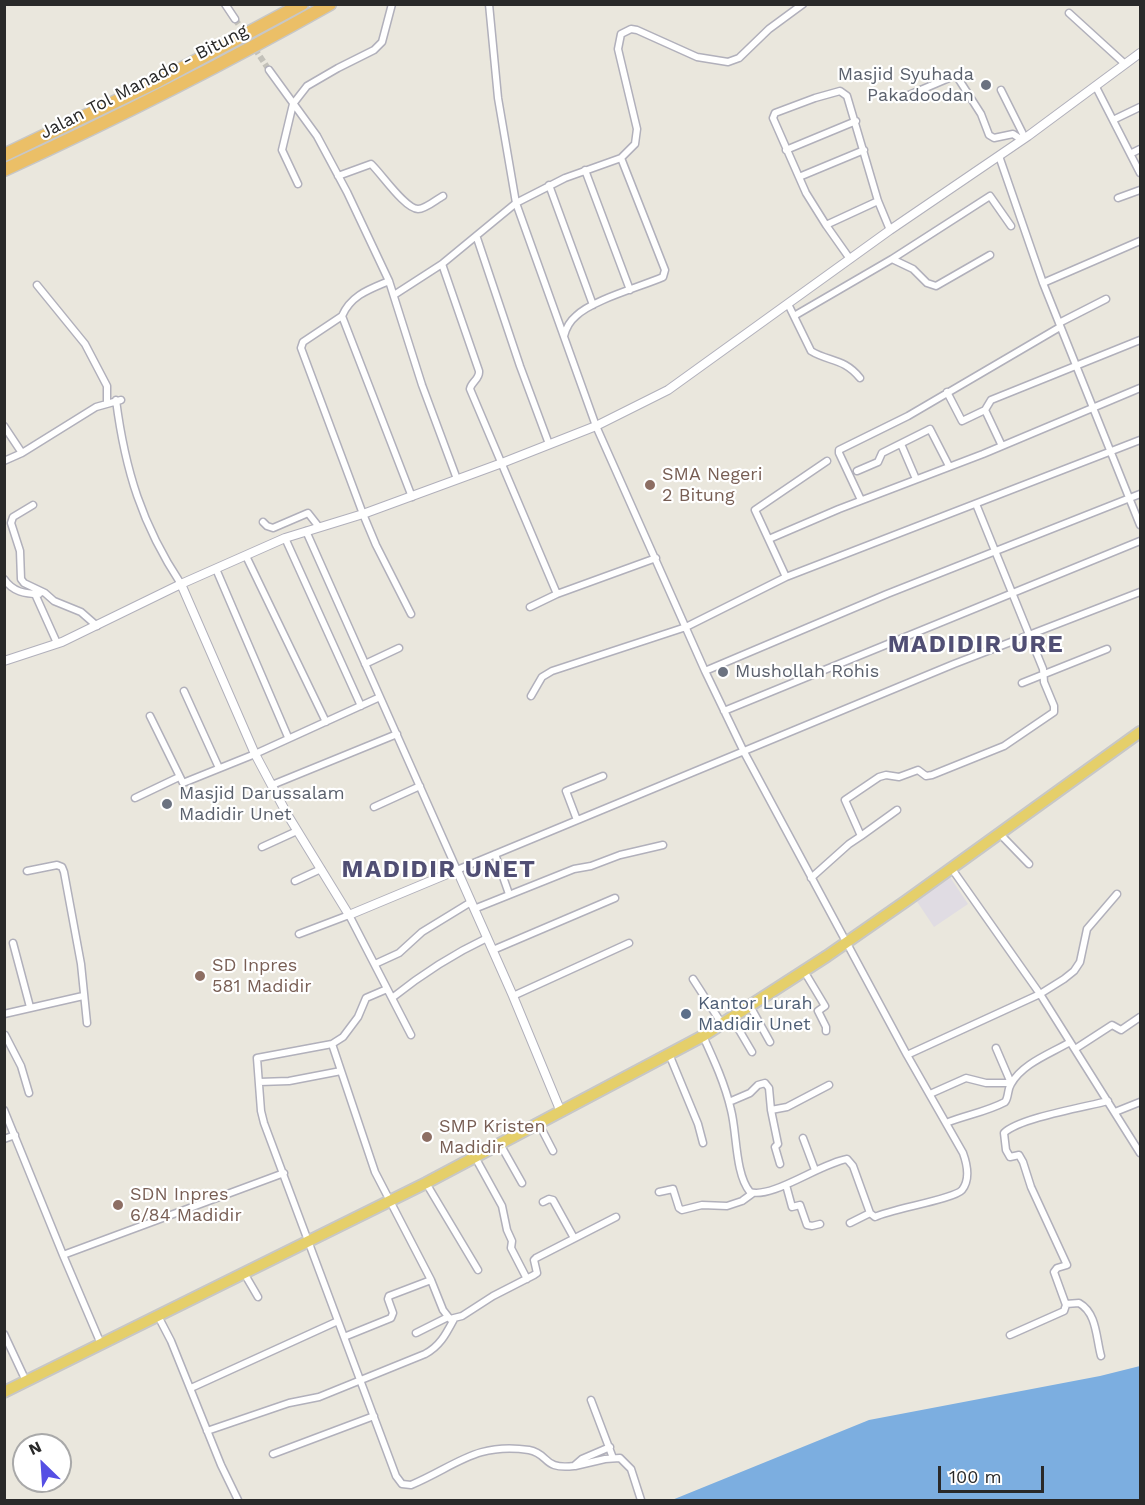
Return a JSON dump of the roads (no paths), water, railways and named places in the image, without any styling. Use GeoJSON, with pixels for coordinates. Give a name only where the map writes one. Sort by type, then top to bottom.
{"type":"FeatureCollection","features":[{"type":"Feature","properties":{"kind":"highway","name":"Jalan Tol Manado - Bitung"},"geometry":{"type":"LineString","coordinates":[[4,155],[158,81],[302,4]]}},
{"type":"Feature","properties":{"kind":"highway","name":"Jalan Tol Manado - Bitung"},"geometry":{"type":"LineString","coordinates":[[4,170],[164,93],[260,44],[330,4]]}},
{"type":"Feature","properties":{"kind":"highway"},"geometry":{"type":"LineString","coordinates":[[4,1392],[426,1183],[703,1036],[847,942],[1140,732]]}},
{"type":"Feature","properties":{"kind":"street"},"geometry":{"type":"LineString","coordinates":[[225,4],[235,19]]}},
{"type":"Feature","properties":{"kind":"street"},"geometry":{"type":"LineString","coordinates":[[298,184],[282,150],[293,104],[307,86],[374,50],[382,42],[392,4]]}},
{"type":"Feature","properties":{"kind":"street"},"geometry":{"type":"LineString","coordinates":[[489,4],[498,98],[516,203],[596,426],[705,671],[744,752],[966,1162],[967,1179],[963,1189],[951,1196],[875,1216],[870,1213],[853,1166],[849,1160],[844,1159],[815,1170],[786,1185],[753,1193],[742,1201],[727,1206],[702,1205],[682,1210],[679,1208],[673,1189],[659,1192]]}},
{"type":"Feature","properties":{"kind":"street"},"geometry":{"type":"LineString","coordinates":[[394,295],[477,238],[516,203],[585,170],[621,158],[631,150],[637,137],[635,118],[618,49],[621,34],[631,29],[638,30],[698,57],[728,62],[745,54],[769,29],[804,4]]}},
{"type":"Feature","properties":{"kind":"street"},"geometry":{"type":"LineString","coordinates":[[1069,13],[1125,64]]}},
{"type":"Feature","properties":{"kind":"street"},"geometry":{"type":"LineString","coordinates":[[4,661],[57,643],[97,626],[181,584],[285,538],[363,514],[502,463],[596,426],[668,390],[890,230],[1024,139],[1140,53]]}},
{"type":"Feature","properties":{"kind":"street"},"geometry":{"type":"LineString","coordinates":[[269,70],[317,136],[389,281],[422,385],[457,479]]}},
{"type":"Feature","properties":{"kind":"street"},"geometry":{"type":"LineString","coordinates":[[909,95],[956,75],[981,114],[989,135],[994,138],[1012,134],[1024,139]]}},
{"type":"Feature","properties":{"kind":"street"},"geometry":{"type":"LineString","coordinates":[[1096,87],[1140,172]]}},
{"type":"Feature","properties":{"kind":"street"},"geometry":{"type":"LineString","coordinates":[[1001,90],[1024,139]]}},
{"type":"Feature","properties":{"kind":"street"},"geometry":{"type":"LineString","coordinates":[[850,259],[826,225],[799,177],[773,118],[775,113],[840,91],[847,96],[878,201],[890,230]]}},
{"type":"Feature","properties":{"kind":"street"},"geometry":{"type":"LineString","coordinates":[[1113,120],[1140,107]]}},
{"type":"Feature","properties":{"kind":"street"},"geometry":{"type":"LineString","coordinates":[[786,150],[856,121]]}},
{"type":"Feature","properties":{"kind":"street"},"geometry":{"type":"LineString","coordinates":[[1132,153],[1140,149]]}},
{"type":"Feature","properties":{"kind":"street"},"geometry":{"type":"LineString","coordinates":[[799,177],[864,150]]}},
{"type":"Feature","properties":{"kind":"street"},"geometry":{"type":"LineString","coordinates":[[999,156],[1059,325],[1140,525]]}},
{"type":"Feature","properties":{"kind":"street"},"geometry":{"type":"LineString","coordinates":[[564,336],[571,321],[593,305],[663,278],[665,270],[621,158]]}},
{"type":"Feature","properties":{"kind":"street"},"geometry":{"type":"LineString","coordinates":[[338,176],[371,164],[405,202],[413,207],[420,209],[443,196]]}},
{"type":"Feature","properties":{"kind":"street"},"geometry":{"type":"LineString","coordinates":[[585,170],[630,290]]}},
{"type":"Feature","properties":{"kind":"street"},"geometry":{"type":"LineString","coordinates":[[549,186],[593,305]]}},
{"type":"Feature","properties":{"kind":"street"},"geometry":{"type":"LineString","coordinates":[[1118,198],[1140,190]]}},
{"type":"Feature","properties":{"kind":"street"},"geometry":{"type":"LineString","coordinates":[[794,316],[892,259],[990,196],[1011,226]]}},
{"type":"Feature","properties":{"kind":"street"},"geometry":{"type":"LineString","coordinates":[[826,225],[878,201]]}},
{"type":"Feature","properties":{"kind":"street"},"geometry":{"type":"LineString","coordinates":[[477,238],[549,444]]}},
{"type":"Feature","properties":{"kind":"street"},"geometry":{"type":"LineString","coordinates":[[1043,283],[1140,241]]}},
{"type":"Feature","properties":{"kind":"street"},"geometry":{"type":"LineString","coordinates":[[892,259],[913,269],[927,283],[936,286],[990,255]]}},
{"type":"Feature","properties":{"kind":"street"},"geometry":{"type":"LineString","coordinates":[[442,264],[479,371],[470,389],[557,594]]}},
{"type":"Feature","properties":{"kind":"street"},"geometry":{"type":"LineString","coordinates":[[389,281],[358,295],[345,309],[342,316],[303,342],[301,348],[363,514],[411,614]]}},
{"type":"Feature","properties":{"kind":"street"},"geometry":{"type":"LineString","coordinates":[[37,285],[85,344],[107,386],[107,402]]}},
{"type":"Feature","properties":{"kind":"street"},"geometry":{"type":"LineString","coordinates":[[861,500],[839,450],[908,416],[1106,299]]}},
{"type":"Feature","properties":{"kind":"street"},"geometry":{"type":"LineString","coordinates":[[788,304],[811,351],[840,361],[860,378]]}},
{"type":"Feature","properties":{"kind":"street"},"geometry":{"type":"LineString","coordinates":[[342,316],[412,497]]}},
{"type":"Feature","properties":{"kind":"street"},"geometry":{"type":"LineString","coordinates":[[947,392],[962,421],[985,410],[991,400],[1140,340]]}},
{"type":"Feature","properties":{"kind":"street"},"geometry":{"type":"LineString","coordinates":[[769,539],[1140,388]]}},
{"type":"Feature","properties":{"kind":"street"},"geometry":{"type":"LineString","coordinates":[[4,461],[22,453],[83,414],[107,402],[118,400],[120,432],[146,523],[163,557],[181,584],[255,754],[297,831],[349,915],[411,1035]]}},
{"type":"Feature","properties":{"kind":"street"},"geometry":{"type":"LineString","coordinates":[[985,410],[1002,446]]}},
{"type":"Feature","properties":{"kind":"street"},"geometry":{"type":"LineString","coordinates":[[4,426],[22,453]]}},
{"type":"Feature","properties":{"kind":"street"},"geometry":{"type":"LineString","coordinates":[[857,471],[878,462],[882,453],[930,429],[949,466]]}},
{"type":"Feature","properties":{"kind":"street"},"geometry":{"type":"LineString","coordinates":[[531,696],[542,677],[552,671],[686,627],[786,577],[1140,440]]}},
{"type":"Feature","properties":{"kind":"street"},"geometry":{"type":"LineString","coordinates":[[902,444],[916,479]]}},
{"type":"Feature","properties":{"kind":"street"},"geometry":{"type":"LineString","coordinates":[[786,577],[755,510],[827,461]]}},
{"type":"Feature","properties":{"kind":"street"},"geometry":{"type":"LineString","coordinates":[[705,671],[887,594],[1140,494]]}},
{"type":"Feature","properties":{"kind":"street"},"geometry":{"type":"LineString","coordinates":[[861,836],[845,800],[879,777],[886,775],[899,777],[918,770],[929,776],[1004,746],[1053,714],[1054,709],[1044,676],[1029,635],[976,504]]}},
{"type":"Feature","properties":{"kind":"street"},"geometry":{"type":"LineString","coordinates":[[12,520],[33,505]]}},
{"type":"Feature","properties":{"kind":"street"},"geometry":{"type":"LineString","coordinates":[[263,522],[273,528],[308,513],[319,527]]}},
{"type":"Feature","properties":{"kind":"street"},"geometry":{"type":"LineString","coordinates":[[4,517],[12,520]]}},
{"type":"Feature","properties":{"kind":"street"},"geometry":{"type":"LineString","coordinates":[[12,520],[21,558],[21,579],[24,583],[45,593],[54,601],[81,612],[97,626]]}},
{"type":"Feature","properties":{"kind":"street"},"geometry":{"type":"LineString","coordinates":[[306,531],[458,870],[561,1113]]}},
{"type":"Feature","properties":{"kind":"street"},"geometry":{"type":"LineString","coordinates":[[285,538],[361,706]]}},
{"type":"Feature","properties":{"kind":"street"},"geometry":{"type":"LineString","coordinates":[[724,711],[1140,541]]}},
{"type":"Feature","properties":{"kind":"street"},"geometry":{"type":"LineString","coordinates":[[246,556],[326,722]]}},
{"type":"Feature","properties":{"kind":"street"},"geometry":{"type":"LineString","coordinates":[[530,607],[557,594],[656,558]]}},
{"type":"Feature","properties":{"kind":"street"},"geometry":{"type":"LineString","coordinates":[[216,569],[288,737]]}},
{"type":"Feature","properties":{"kind":"street"},"geometry":{"type":"LineString","coordinates":[[4,579],[17,591],[45,593]]}},
{"type":"Feature","properties":{"kind":"street"},"geometry":{"type":"LineString","coordinates":[[299,934],[954,664],[1140,592]]}},
{"type":"Feature","properties":{"kind":"street"},"geometry":{"type":"LineString","coordinates":[[35,594],[57,643]]}},
{"type":"Feature","properties":{"kind":"street"},"geometry":{"type":"LineString","coordinates":[[365,664],[399,648]]}},
{"type":"Feature","properties":{"kind":"street"},"geometry":{"type":"LineString","coordinates":[[1022,683],[1107,650]]}},
{"type":"Feature","properties":{"kind":"street"},"geometry":{"type":"LineString","coordinates":[[183,691],[219,768]]}},
{"type":"Feature","properties":{"kind":"street"},"geometry":{"type":"LineString","coordinates":[[150,716],[183,783],[255,754],[380,697]]}},
{"type":"Feature","properties":{"kind":"street"},"geometry":{"type":"LineString","coordinates":[[272,785],[397,734]]}},
{"type":"Feature","properties":{"kind":"street"},"geometry":{"type":"LineString","coordinates":[[577,820],[566,791],[603,776]]}},
{"type":"Feature","properties":{"kind":"street"},"geometry":{"type":"LineString","coordinates":[[135,798],[179,777]]}},
{"type":"Feature","properties":{"kind":"street"},"geometry":{"type":"LineString","coordinates":[[374,807],[420,786]]}},
{"type":"Feature","properties":{"kind":"street"},"geometry":{"type":"LineString","coordinates":[[811,878],[853,840],[897,810]]}},
{"type":"Feature","properties":{"kind":"street"},"geometry":{"type":"LineString","coordinates":[[262,847],[297,831]]}},
{"type":"Feature","properties":{"kind":"street"},"geometry":{"type":"LineString","coordinates":[[999,833],[1029,864]]}},
{"type":"Feature","properties":{"kind":"street"},"geometry":{"type":"LineString","coordinates":[[375,964],[399,953],[422,932],[472,905],[509,894],[556,875],[591,866],[620,855],[663,845]]}},
{"type":"Feature","properties":{"kind":"street"},"geometry":{"type":"LineString","coordinates":[[495,854],[509,894]]}},
{"type":"Feature","properties":{"kind":"street"},"geometry":{"type":"LineString","coordinates":[[27,871],[57,865],[64,872],[80,953],[87,1023]]}},
{"type":"Feature","properties":{"kind":"street"},"geometry":{"type":"LineString","coordinates":[[952,868],[1040,994],[1140,1153]]}},
{"type":"Feature","properties":{"kind":"street"},"geometry":{"type":"LineString","coordinates":[[295,881],[321,869]]}},
{"type":"Feature","properties":{"kind":"street"},"geometry":{"type":"LineString","coordinates":[[907,1054],[1040,994],[1074,971],[1080,962],[1087,929],[1117,894]]}},
{"type":"Feature","properties":{"kind":"street"},"geometry":{"type":"LineString","coordinates":[[493,950],[615,898]]}},
{"type":"Feature","properties":{"kind":"street"},"geometry":{"type":"LineString","coordinates":[[392,998],[432,968],[487,938]]}},
{"type":"Feature","properties":{"kind":"street"},"geometry":{"type":"LineString","coordinates":[[14,943],[30,1007]]}},
{"type":"Feature","properties":{"kind":"street"},"geometry":{"type":"LineString","coordinates":[[513,996],[629,943]]}},
{"type":"Feature","properties":{"kind":"street"},"geometry":{"type":"LineString","coordinates":[[804,970],[825,1006],[818,1011],[826,1026],[825,1031]]}},
{"type":"Feature","properties":{"kind":"street"},"geometry":{"type":"LineString","coordinates":[[693,979],[752,1052]]}},
{"type":"Feature","properties":{"kind":"street"},"geometry":{"type":"LineString","coordinates":[[387,989],[366,998],[358,1017],[343,1037],[332,1044],[257,1058],[264,1123],[396,1476],[406,1486],[472,1454],[492,1449],[527,1450],[534,1452],[553,1466],[574,1466],[620,1458],[631,1469],[641,1500]]}},
{"type":"Feature","properties":{"kind":"street"},"geometry":{"type":"LineString","coordinates":[[4,1014],[83,996]]}},
{"type":"Feature","properties":{"kind":"street"},"geometry":{"type":"LineString","coordinates":[[750,1006],[770,1042]]}},
{"type":"Feature","properties":{"kind":"street"},"geometry":{"type":"LineString","coordinates":[[1075,1049],[1112,1026],[1121,1030],[1140,1017]]}},
{"type":"Feature","properties":{"kind":"street"},"geometry":{"type":"LineString","coordinates":[[5,1035],[21,1066],[29,1093]]}},
{"type":"Feature","properties":{"kind":"street"},"geometry":{"type":"LineString","coordinates":[[703,1036],[723,1079],[739,1163],[747,1188],[753,1193]]}},
{"type":"Feature","properties":{"kind":"street"},"geometry":{"type":"LineString","coordinates":[[946,1123],[968,1113],[981,1113],[1005,1102],[1011,1083],[1039,1058],[1070,1042]]}},
{"type":"Feature","properties":{"kind":"street"},"geometry":{"type":"LineString","coordinates":[[207,1431],[289,1404],[319,1397],[361,1381],[433,1349],[446,1334],[451,1318],[390,1201],[366,1149],[332,1044]]}},
{"type":"Feature","properties":{"kind":"street"},"geometry":{"type":"LineString","coordinates":[[996,1048],[1011,1083]]}},
{"type":"Feature","properties":{"kind":"street"},"geometry":{"type":"LineString","coordinates":[[669,1054],[698,1124],[703,1143]]}},
{"type":"Feature","properties":{"kind":"street"},"geometry":{"type":"LineString","coordinates":[[259,1082],[289,1081],[341,1071]]}},
{"type":"Feature","properties":{"kind":"street"},"geometry":{"type":"LineString","coordinates":[[930,1094],[966,1078],[986,1083],[1011,1083]]}},
{"type":"Feature","properties":{"kind":"street"},"geometry":{"type":"LineString","coordinates":[[729,1102],[750,1094],[758,1085],[765,1083],[769,1088],[778,1144],[775,1147],[780,1164]]}},
{"type":"Feature","properties":{"kind":"street"},"geometry":{"type":"LineString","coordinates":[[771,1110],[788,1107],[829,1085]]}},
{"type":"Feature","properties":{"kind":"street"},"geometry":{"type":"LineString","coordinates":[[1010,1335],[1064,1311],[1066,1304],[1054,1272],[1066,1266],[1066,1261],[1030,1187],[1022,1159],[1017,1155],[1010,1157],[1007,1153],[1004,1133],[1010,1128],[1040,1117],[1108,1101]]}},
{"type":"Feature","properties":{"kind":"street"},"geometry":{"type":"LineString","coordinates":[[1115,1112],[1140,1102]]}},
{"type":"Feature","properties":{"kind":"street"},"geometry":{"type":"LineString","coordinates":[[4,1110],[101,1344]]}},
{"type":"Feature","properties":{"kind":"street"},"geometry":{"type":"LineString","coordinates":[[539,1124],[553,1151]]}},
{"type":"Feature","properties":{"kind":"street"},"geometry":{"type":"LineString","coordinates":[[4,1139],[15,1135]]}},
{"type":"Feature","properties":{"kind":"street"},"geometry":{"type":"LineString","coordinates":[[802,1138],[815,1170]]}},
{"type":"Feature","properties":{"kind":"street"},"geometry":{"type":"LineString","coordinates":[[500,1144],[522,1183]]}},
{"type":"Feature","properties":{"kind":"street"},"geometry":{"type":"LineString","coordinates":[[476,1157],[502,1206],[512,1241],[511,1248],[527,1279]]}},
{"type":"Feature","properties":{"kind":"street"},"geometry":{"type":"LineString","coordinates":[[63,1255],[284,1173]]}},
{"type":"Feature","properties":{"kind":"street"},"geometry":{"type":"LineString","coordinates":[[426,1183],[478,1270]]}},
{"type":"Feature","properties":{"kind":"street"},"geometry":{"type":"LineString","coordinates":[[786,1185],[792,1207],[800,1205],[807,1225],[820,1224]]}},
{"type":"Feature","properties":{"kind":"street"},"geometry":{"type":"LineString","coordinates":[[543,1202],[553,1200],[574,1238]]}},
{"type":"Feature","properties":{"kind":"street"},"geometry":{"type":"LineString","coordinates":[[850,1223],[870,1213]]}},
{"type":"Feature","properties":{"kind":"street"},"geometry":{"type":"LineString","coordinates":[[416,1333],[451,1318],[462,1316],[501,1291],[527,1279],[537,1273],[534,1260],[536,1258],[616,1217]]}},
{"type":"Feature","properties":{"kind":"street"},"geometry":{"type":"LineString","coordinates":[[244,1273],[258,1297]]}},
{"type":"Feature","properties":{"kind":"street"},"geometry":{"type":"LineString","coordinates":[[344,1337],[391,1318],[393,1313],[389,1296],[431,1280]]}},
{"type":"Feature","properties":{"kind":"street"},"geometry":{"type":"LineString","coordinates":[[1066,1304],[1079,1303],[1088,1312],[1094,1323],[1101,1356]]}},
{"type":"Feature","properties":{"kind":"street"},"geometry":{"type":"LineString","coordinates":[[158,1316],[238,1500]]}},
{"type":"Feature","properties":{"kind":"street"},"geometry":{"type":"LineString","coordinates":[[191,1388],[338,1321]]}},
{"type":"Feature","properties":{"kind":"street"},"geometry":{"type":"LineString","coordinates":[[4,1334],[26,1381]]}},
{"type":"Feature","properties":{"kind":"street"},"geometry":{"type":"LineString","coordinates":[[591,1400],[613,1458]]}},
{"type":"Feature","properties":{"kind":"street"},"geometry":{"type":"LineString","coordinates":[[273,1454],[374,1416]]}},
{"type":"Feature","properties":{"kind":"street"},"geometry":{"type":"LineString","coordinates":[[574,1466],[582,1459],[610,1447]]}},
{"type":"Feature","properties":{"kind":"water"},"geometry":{"type":"Polygon","coordinates":[[[1140,1366],[1140,1500],[672,1500],[869,1420],[1100,1376],[1140,1366]]]}},
{"type":"Feature","properties":{"kind":"tunnel"},"geometry":{"type":"LineString","coordinates":[[235,19],[269,70]]}},
{"type":"Feature","properties":{"kind":"place","name":"Masjid Syuhada Pakadoodan"},"geometry":{"type":"Point","coordinates":[986,85]}},
{"type":"Feature","properties":{"kind":"place","name":"SMA Negeri 2 Bitung"},"geometry":{"type":"Point","coordinates":[650,485]}},
{"type":"Feature","properties":{"kind":"place","name":"Mushollah Rohis"},"geometry":{"type":"Point","coordinates":[723,672]}},
{"type":"Feature","properties":{"kind":"place","name":"Masjid Darussalam Madidir Unet"},"geometry":{"type":"Point","coordinates":[167,804]}},
{"type":"Feature","properties":{"kind":"place","name":"SD Inpres 581 Madidir"},"geometry":{"type":"Point","coordinates":[200,976]}},
{"type":"Feature","properties":{"kind":"place","name":"Kantor Lurah Madidir Unet"},"geometry":{"type":"Point","coordinates":[686,1014]}},
{"type":"Feature","properties":{"kind":"place","name":"SMP Kristen Madidir"},"geometry":{"type":"Point","coordinates":[427,1137]}},
{"type":"Feature","properties":{"kind":"place","name":"SDN Inpres 6/84 Madidir"},"geometry":{"type":"Point","coordinates":[118,1205]}},
{"type":"Feature","properties":{"kind":"district","name":"MADIDIR URE"},"geometry":{"type":"Point","coordinates":[976,645]}},
{"type":"Feature","properties":{"kind":"district","name":"MADIDIR UNET"},"geometry":{"type":"Point","coordinates":[439,870]}}]}
